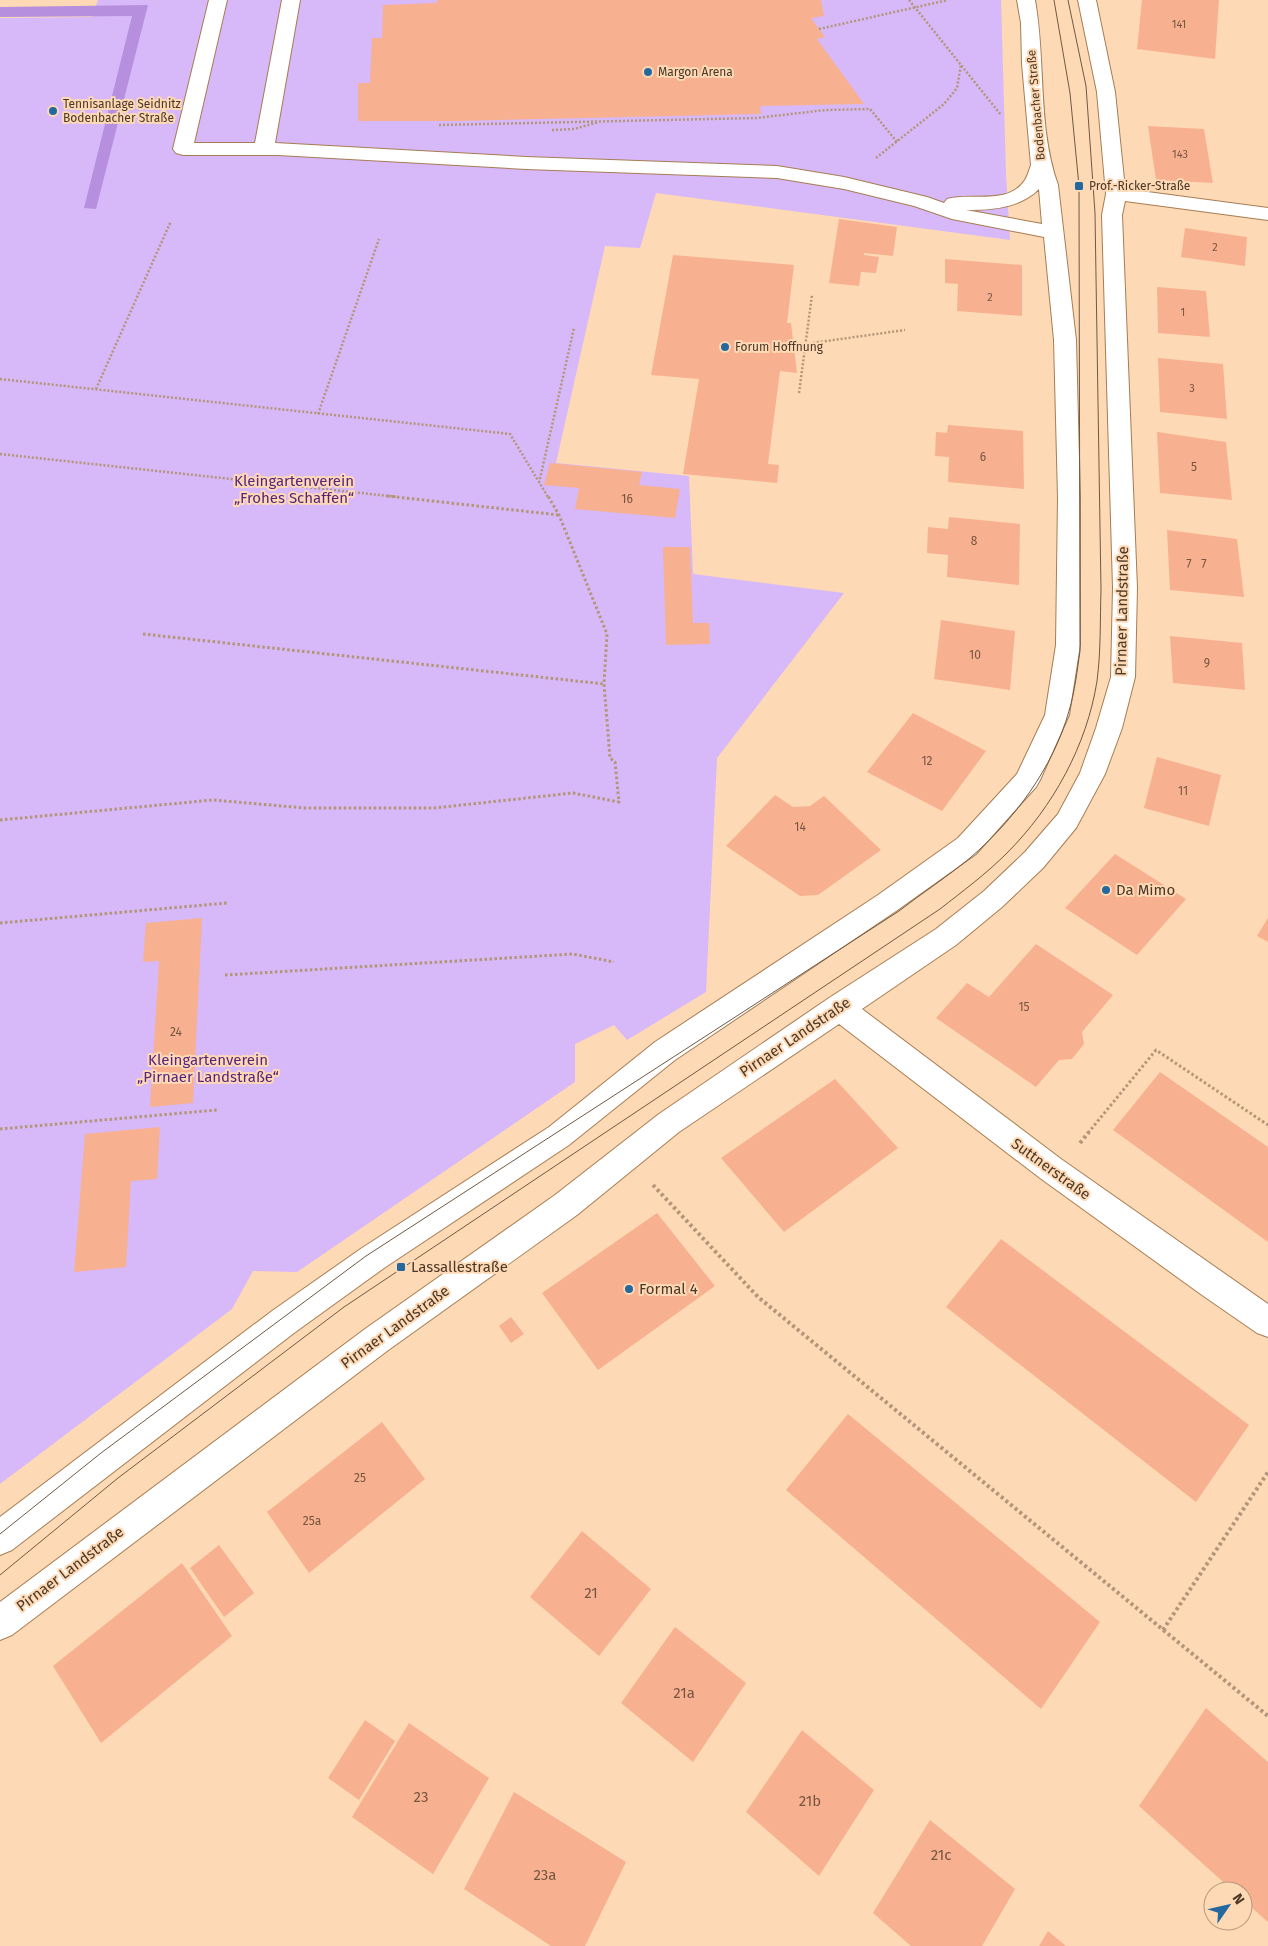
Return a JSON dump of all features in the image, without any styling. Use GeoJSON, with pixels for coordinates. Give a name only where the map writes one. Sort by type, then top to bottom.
{"type":"FeatureCollection","features":[{"type":"Feature","properties":{"kind":"street"},"geometry":{"type":"LineString","coordinates":[[0,1538],[283,1322],[373,1258],[559,1136],[665,1051],[887,903],[968,846],[1026,780],[1057,714],[1068,645],[1069,498],[1065,340],[1051,221],[959,215],[920,201],[844,183],[777,172],[546,164],[264,149],[183,149],[218,0]]}},
{"type":"Feature","properties":{"kind":"street"},"geometry":{"type":"LineString","coordinates":[[264,149],[291,0]]}},
{"type":"Feature","properties":{"kind":"street","name":"Bodenbacher Straße"},"geometry":{"type":"LineString","coordinates":[[1026,0],[1030,24],[1031,64],[1041,165],[1048,184],[1051,221]]}},
{"type":"Feature","properties":{"kind":"street"},"geometry":{"type":"LineString","coordinates":[[1087,0],[1106,92],[1116,194],[1268,214]]}},
{"type":"Feature","properties":{"kind":"street"},"geometry":{"type":"LineString","coordinates":[[920,201],[998,202],[1025,192],[1034,182],[1041,165]]}},
{"type":"Feature","properties":{"kind":"street","name":"Pirnaer Landstraße"},"geometry":{"type":"LineString","coordinates":[[0,1623],[376,1340],[566,1205],[669,1122],[946,937],[993,899],[1034,860],[1068,820],[1092,774],[1109,728],[1123,677],[1125,588],[1112,215],[1116,194]]}},
{"type":"Feature","properties":{"kind":"street","name":"Suttnerstraße"},"geometry":{"type":"LineString","coordinates":[[839,1007],[992,1127],[1162,1250],[1268,1322]]}},
{"type":"Feature","properties":{"kind":"path"},"geometry":{"type":"LineString","coordinates":[[909,0],[1006,122]]}},
{"type":"Feature","properties":{"kind":"path"},"geometry":{"type":"LineString","coordinates":[[819,29],[948,0]]}},
{"type":"Feature","properties":{"kind":"path"},"geometry":{"type":"LineString","coordinates":[[844,183],[944,104],[957,88],[961,65]]}},
{"type":"Feature","properties":{"kind":"path"},"geometry":{"type":"LineString","coordinates":[[430,125],[756,118],[826,110],[870,109],[897,142]]}},
{"type":"Feature","properties":{"kind":"path"},"geometry":{"type":"LineString","coordinates":[[545,131],[574,129],[606,121]]}},
{"type":"Feature","properties":{"kind":"path"},"geometry":{"type":"LineString","coordinates":[[96,389],[171,221]]}},
{"type":"Feature","properties":{"kind":"path"},"geometry":{"type":"LineString","coordinates":[[318,414],[380,239]]}},
{"type":"Feature","properties":{"kind":"path"},"geometry":{"type":"LineString","coordinates":[[799,392],[812,295]]}},
{"type":"Feature","properties":{"kind":"path"},"geometry":{"type":"LineString","coordinates":[[540,483],[574,328]]}},
{"type":"Feature","properties":{"kind":"path"},"geometry":{"type":"LineString","coordinates":[[805,344],[905,330]]}},
{"type":"Feature","properties":{"kind":"path"},"geometry":{"type":"LineString","coordinates":[[0,379],[510,434],[559,516],[607,634],[604,684],[610,758],[615,762],[619,802],[573,793],[434,808],[305,808],[213,800],[0,820]]}},
{"type":"Feature","properties":{"kind":"path"},"geometry":{"type":"LineString","coordinates":[[0,454],[559,516]]}},
{"type":"Feature","properties":{"kind":"path"},"geometry":{"type":"LineString","coordinates":[[143,634],[604,684]]}},
{"type":"Feature","properties":{"kind":"path"},"geometry":{"type":"LineString","coordinates":[[0,923],[227,903]]}},
{"type":"Feature","properties":{"kind":"path"},"geometry":{"type":"LineString","coordinates":[[225,976],[573,954],[614,962]]}},
{"type":"Feature","properties":{"kind":"path"},"geometry":{"type":"LineString","coordinates":[[1056,1172],[1156,1050],[1268,1124]]}},
{"type":"Feature","properties":{"kind":"path"},"geometry":{"type":"LineString","coordinates":[[0,1129],[217,1110]]}},
{"type":"Feature","properties":{"kind":"path"},"geometry":{"type":"LineString","coordinates":[[627,1154],[642,1173],[758,1297],[1268,1716]]}},
{"type":"Feature","properties":{"kind":"path"},"geometry":{"type":"LineString","coordinates":[[1163,1630],[1268,1472]]}},
{"type":"Feature","properties":{"kind":"green space"},"geometry":{"type":"Polygon","coordinates":[[[98,0],[1001,0],[1006,174],[1010,240],[656,193],[640,248],[605,246],[556,463],[689,476],[693,574],[844,593],[717,758],[706,992],[627,1040],[614,1025],[575,1044],[575,1082],[297,1272],[253,1271],[232,1309],[0,1484],[0,18],[92,17],[98,0]]]}},
{"type":"Feature","properties":{"kind":"shaded area"},"geometry":{"type":"Polygon","coordinates":[[[148,5],[96,209],[84,208],[132,16],[0,17],[0,7],[148,5]]]}},
{"type":"Feature","properties":{"kind":"building","name":"Margon Arena"},"geometry":{"type":"Polygon","coordinates":[[[437,0],[821,0],[824,16],[811,18],[825,37],[817,39],[864,104],[760,106],[761,114],[455,121],[358,121],[358,83],[370,83],[372,38],[382,38],[383,5],[437,3],[437,0]]]}},
{"type":"Feature","properties":{"kind":"building"},"geometry":{"type":"Polygon","coordinates":[[[1142,0],[1219,0],[1215,59],[1137,49],[1142,0]]]}},
{"type":"Feature","properties":{"kind":"building"},"geometry":{"type":"Polygon","coordinates":[[[1148,126],[1204,129],[1213,183],[1156,180],[1148,126]]]}},
{"type":"Feature","properties":{"kind":"building"},"geometry":{"type":"Polygon","coordinates":[[[839,219],[897,227],[893,256],[864,253],[864,255],[879,257],[876,273],[861,272],[859,286],[829,283],[839,219]]]}},
{"type":"Feature","properties":{"kind":"building"},"geometry":{"type":"Polygon","coordinates":[[[1185,228],[1247,237],[1245,266],[1181,257],[1185,228]]]}},
{"type":"Feature","properties":{"kind":"building","name":"Forum Hoffnung"},"geometry":{"type":"Polygon","coordinates":[[[673,255],[794,265],[787,323],[791,323],[797,373],[780,371],[768,464],[779,465],[777,483],[683,474],[699,379],[651,375],[673,255]]]}},
{"type":"Feature","properties":{"kind":"building"},"geometry":{"type":"Polygon","coordinates":[[[945,259],[1022,265],[1022,316],[957,311],[958,284],[945,283],[945,259]]]}},
{"type":"Feature","properties":{"kind":"building"},"geometry":{"type":"Polygon","coordinates":[[[1157,287],[1206,291],[1210,337],[1158,333],[1157,287]]]}},
{"type":"Feature","properties":{"kind":"building"},"geometry":{"type":"Polygon","coordinates":[[[1158,358],[1223,364],[1227,419],[1160,412],[1158,358]]]}},
{"type":"Feature","properties":{"kind":"building"},"geometry":{"type":"Polygon","coordinates":[[[948,425],[1023,431],[1024,489],[948,482],[949,457],[935,456],[936,432],[947,433],[948,425]]]}},
{"type":"Feature","properties":{"kind":"building"},"geometry":{"type":"Polygon","coordinates":[[[1157,432],[1226,442],[1232,500],[1160,493],[1157,432]]]}},
{"type":"Feature","properties":{"kind":"building"},"geometry":{"type":"Polygon","coordinates":[[[550,463],[642,472],[639,485],[680,489],[675,518],[575,509],[579,488],[544,485],[550,463]]]}},
{"type":"Feature","properties":{"kind":"building"},"geometry":{"type":"Polygon","coordinates":[[[949,517],[1020,524],[1019,585],[947,577],[948,555],[927,553],[928,527],[948,529],[949,517]]]}},
{"type":"Feature","properties":{"kind":"building"},"geometry":{"type":"Polygon","coordinates":[[[1167,530],[1237,539],[1244,597],[1170,590],[1167,530]]]}},
{"type":"Feature","properties":{"kind":"building"},"geometry":{"type":"Polygon","coordinates":[[[663,547],[690,547],[693,623],[709,623],[710,644],[666,645],[663,547]]]}},
{"type":"Feature","properties":{"kind":"building"},"geometry":{"type":"Polygon","coordinates":[[[941,620],[1015,631],[1010,690],[934,679],[941,620]]]}},
{"type":"Feature","properties":{"kind":"building"},"geometry":{"type":"Polygon","coordinates":[[[1170,636],[1242,643],[1245,690],[1173,683],[1170,636]]]}},
{"type":"Feature","properties":{"kind":"building"},"geometry":{"type":"Polygon","coordinates":[[[913,713],[986,751],[942,811],[867,772],[913,713]]]}},
{"type":"Feature","properties":{"kind":"building"},"geometry":{"type":"Polygon","coordinates":[[[1157,757],[1221,775],[1209,826],[1144,808],[1157,757]]]}},
{"type":"Feature","properties":{"kind":"building"},"geometry":{"type":"Polygon","coordinates":[[[775,795],[793,807],[810,806],[824,796],[881,850],[818,895],[800,896],[726,846],[775,795]]]}},
{"type":"Feature","properties":{"kind":"building"},"geometry":{"type":"Polygon","coordinates":[[[1115,854],[1186,899],[1137,955],[1065,908],[1115,854]]]}},
{"type":"Feature","properties":{"kind":"building"},"geometry":{"type":"Polygon","coordinates":[[[202,918],[193,1103],[150,1107],[159,961],[143,962],[146,923],[202,918]]]}},
{"type":"Feature","properties":{"kind":"building"},"geometry":{"type":"Polygon","coordinates":[[[1268,918],[1268,942],[1257,936],[1268,918]]]}},
{"type":"Feature","properties":{"kind":"building"},"geometry":{"type":"Polygon","coordinates":[[[1036,944],[1113,995],[1082,1032],[1084,1044],[1072,1059],[1059,1060],[1036,1087],[936,1018],[967,983],[989,997],[1036,944]]]}},
{"type":"Feature","properties":{"kind":"building"},"geometry":{"type":"Polygon","coordinates":[[[1160,1072],[1268,1147],[1268,1242],[1113,1130],[1160,1072]]]}},
{"type":"Feature","properties":{"kind":"building"},"geometry":{"type":"Polygon","coordinates":[[[835,1079],[898,1148],[784,1232],[721,1158],[835,1079]]]}},
{"type":"Feature","properties":{"kind":"building"},"geometry":{"type":"Polygon","coordinates":[[[160,1127],[157,1179],[131,1181],[126,1267],[74,1272],[85,1134],[160,1127]]]}},
{"type":"Feature","properties":{"kind":"building","name":"Formal 4"},"geometry":{"type":"Polygon","coordinates":[[[657,1213],[715,1286],[598,1370],[542,1293],[657,1213]]]}},
{"type":"Feature","properties":{"kind":"building"},"geometry":{"type":"Polygon","coordinates":[[[1001,1239],[1249,1425],[1196,1502],[946,1307],[1001,1239]]]}},
{"type":"Feature","properties":{"kind":"building"},"geometry":{"type":"Polygon","coordinates":[[[511,1317],[524,1334],[511,1343],[499,1326],[511,1317]]]}},
{"type":"Feature","properties":{"kind":"building"},"geometry":{"type":"Polygon","coordinates":[[[848,1414],[1100,1622],[1041,1709],[786,1490],[848,1414]]]}},
{"type":"Feature","properties":{"kind":"building"},"geometry":{"type":"Polygon","coordinates":[[[382,1422],[425,1479],[309,1573],[267,1512],[382,1422]]]}},
{"type":"Feature","properties":{"kind":"building"},"geometry":{"type":"Polygon","coordinates":[[[582,1531],[651,1589],[599,1656],[530,1597],[582,1531]]]}},
{"type":"Feature","properties":{"kind":"building"},"geometry":{"type":"Polygon","coordinates":[[[219,1545],[254,1593],[224,1617],[190,1568],[219,1545]]]}},
{"type":"Feature","properties":{"kind":"building"},"geometry":{"type":"Polygon","coordinates":[[[182,1563],[232,1636],[101,1743],[53,1666],[182,1563]]]}},
{"type":"Feature","properties":{"kind":"building"},"geometry":{"type":"Polygon","coordinates":[[[675,1627],[746,1683],[693,1762],[621,1703],[675,1627]]]}},
{"type":"Feature","properties":{"kind":"building"},"geometry":{"type":"Polygon","coordinates":[[[1206,1708],[1268,1762],[1268,1922],[1253,1909],[1253,1881],[1222,1881],[1139,1806],[1206,1708]]]}},
{"type":"Feature","properties":{"kind":"building"},"geometry":{"type":"Polygon","coordinates":[[[365,1720],[395,1741],[359,1800],[328,1778],[365,1720]]]}},
{"type":"Feature","properties":{"kind":"building"},"geometry":{"type":"Polygon","coordinates":[[[409,1723],[489,1778],[433,1874],[352,1817],[409,1723]]]}},
{"type":"Feature","properties":{"kind":"building"},"geometry":{"type":"Polygon","coordinates":[[[802,1730],[874,1790],[819,1876],[746,1812],[802,1730]]]}},
{"type":"Feature","properties":{"kind":"building"},"geometry":{"type":"Polygon","coordinates":[[[514,1792],[626,1862],[585,1946],[551,1946],[464,1889],[514,1792]]]}},
{"type":"Feature","properties":{"kind":"building"},"geometry":{"type":"Polygon","coordinates":[[[930,1820],[1015,1889],[982,1946],[911,1946],[873,1913],[930,1820]]]}},
{"type":"Feature","properties":{"kind":"building"},"geometry":{"type":"Polygon","coordinates":[[[1048,1931],[1066,1946],[1039,1946],[1048,1931]]]}},
{"type":"Feature","properties":{"kind":"tram line"},"geometry":{"type":"LineString","coordinates":[[0,1534],[101,1453],[366,1256],[899,911],[970,858],[1002,827],[1030,792],[1053,753],[1062,732],[1073,696],[1080,651],[1079,186],[1070,93],[1054,0]]}},
{"type":"Feature","properties":{"kind":"tram line"},"geometry":{"type":"LineString","coordinates":[[0,1575],[118,1478],[344,1307],[940,909],[1007,853],[1039,816],[1066,774],[1085,728],[1097,681],[1099,658],[1101,590],[1095,213],[1086,86],[1068,0]]}},
{"type":"Feature","properties":{"kind":"place","name":"Margon Arena"},"geometry":{"type":"Point","coordinates":[648,72]}},
{"type":"Feature","properties":{"kind":"place","name":"Tennisanlage Seidnitz Bodenbacher Straße"},"geometry":{"type":"Point","coordinates":[53,111]}},
{"type":"Feature","properties":{"kind":"place","name":"Prof.-Ricker-Straße"},"geometry":{"type":"Point","coordinates":[1079,186]}},
{"type":"Feature","properties":{"kind":"place","name":"Forum Hoffnung"},"geometry":{"type":"Point","coordinates":[725,347]}},
{"type":"Feature","properties":{"kind":"place","name":"Da Mimo"},"geometry":{"type":"Point","coordinates":[1106,890]}},
{"type":"Feature","properties":{"kind":"place","name":"Lassallestraße"},"geometry":{"type":"Point","coordinates":[401,1267]}},
{"type":"Feature","properties":{"kind":"place","name":"Formal 4"},"geometry":{"type":"Point","coordinates":[629,1289]}},
{"type":"Feature","properties":{"kind":"park label","name":"Kleingartenverein „Frohes Schaffen“"},"geometry":{"type":"Point","coordinates":[294,490]}},
{"type":"Feature","properties":{"kind":"park label","name":"Kleingartenverein „Pirnaer Landstraße“"},"geometry":{"type":"Point","coordinates":[208,1068]}}]}
